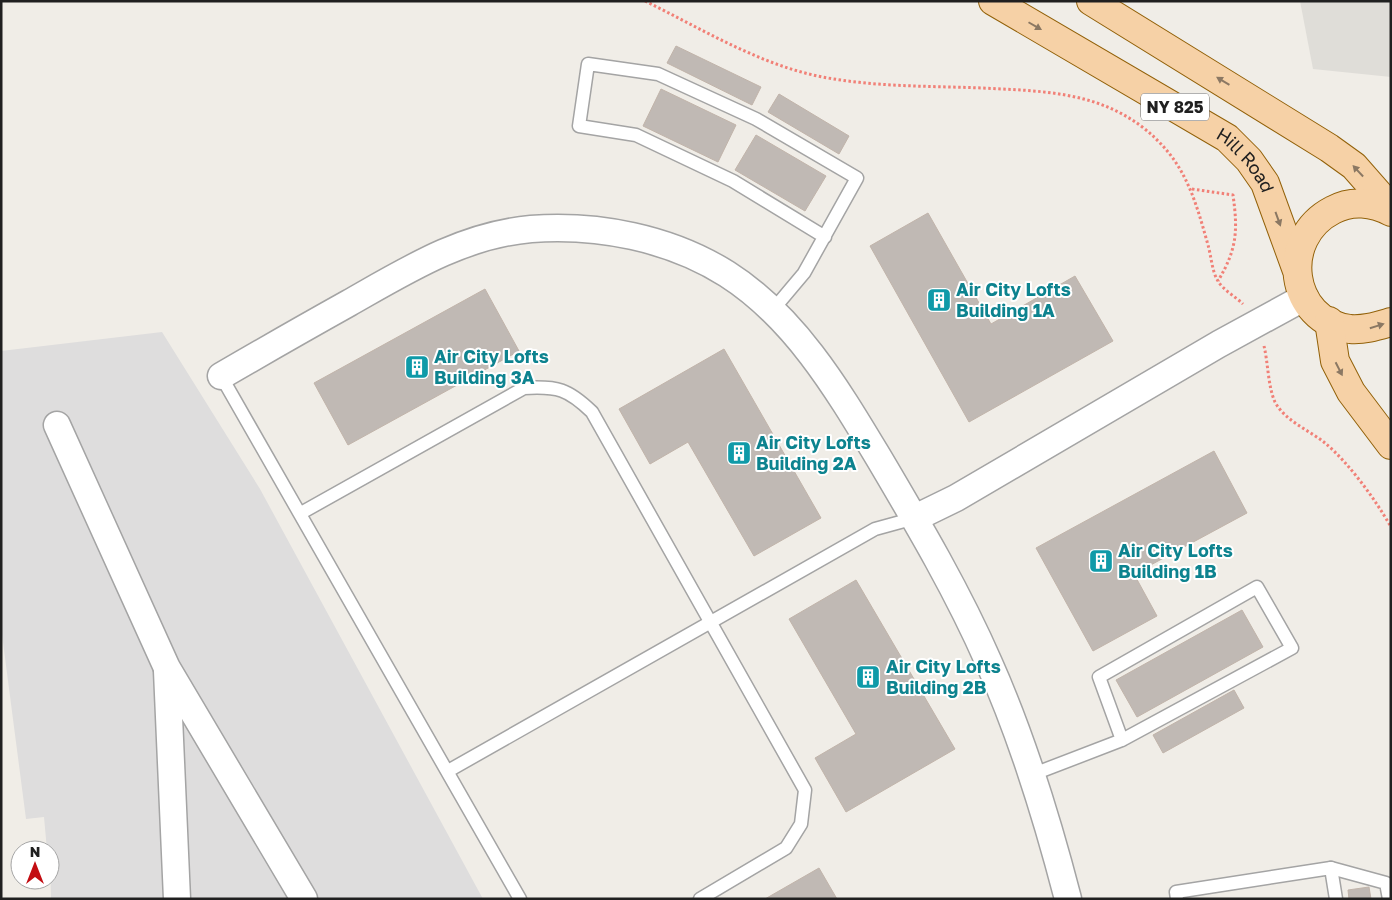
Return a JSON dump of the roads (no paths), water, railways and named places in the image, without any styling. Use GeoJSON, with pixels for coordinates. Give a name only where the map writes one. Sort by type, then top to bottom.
{"type":"FeatureCollection","features":[{"type":"Feature","properties":{"kind":"main road","name":"Hill Road"},"geometry":{"type":"LineString","coordinates":[[993,1],[1227,138],[1249,160],[1265,183],[1296,268]]}},
{"type":"Feature","properties":{"kind":"main road","name":"NY 825"},"geometry":{"type":"LineString","coordinates":[[1091,1],[1329,148],[1354,166],[1391,208]]}},
{"type":"Feature","properties":{"kind":"main road"},"geometry":{"type":"LineString","coordinates":[[1296,268],[1299,248],[1308,230],[1322,216],[1340,206],[1360,203],[1380,206],[1391,212]]}},
{"type":"Feature","properties":{"kind":"main road","name":"NY 825"},"geometry":{"type":"LineString","coordinates":[[1296,268],[1300,289],[1312,308],[1328,322]]}},
{"type":"Feature","properties":{"kind":"main road"},"geometry":{"type":"LineString","coordinates":[[1391,322],[1371,329],[1349,329],[1328,322],[1335,361],[1351,392],[1391,445]]}},
{"type":"Feature","properties":{"kind":"street"},"geometry":{"type":"LineString","coordinates":[[221,376],[426,259],[480,238],[531,229],[605,230],[665,244],[727,274],[772,310],[811,352],[846,403],[915,518],[959,599],[989,662],[1015,726],[1049,827],[1068,899]]}},
{"type":"Feature","properties":{"kind":"street"},"geometry":{"type":"LineString","coordinates":[[915,518],[956,498],[1306,297]]}},
{"type":"Feature","properties":{"kind":"street"},"geometry":{"type":"LineString","coordinates":[[57,425],[166,668],[304,899]]}},
{"type":"Feature","properties":{"kind":"street"},"geometry":{"type":"LineString","coordinates":[[166,668],[177,899]]}},
{"type":"Feature","properties":{"kind":"lane"},"geometry":{"type":"LineString","coordinates":[[772,310],[804,273],[858,178],[756,119],[658,74],[588,64],[579,126],[636,135],[733,181],[825,236]]}},
{"type":"Feature","properties":{"kind":"lane"},"geometry":{"type":"LineString","coordinates":[[221,376],[520,899]]}},
{"type":"Feature","properties":{"kind":"lane"},"geometry":{"type":"LineString","coordinates":[[301,513],[524,388],[551,386],[573,394],[592,412],[805,790],[801,824],[786,848],[700,899]]}},
{"type":"Feature","properties":{"kind":"lane"},"geometry":{"type":"LineString","coordinates":[[448,771],[875,529],[915,518]]}},
{"type":"Feature","properties":{"kind":"lane"},"geometry":{"type":"LineString","coordinates":[[1032,775],[1122,740],[1292,648],[1256,587],[1099,677],[1122,740]]}},
{"type":"Feature","properties":{"kind":"lane"},"geometry":{"type":"LineString","coordinates":[[1331,868],[1336,899]]}},
{"type":"Feature","properties":{"kind":"lane"},"geometry":{"type":"LineString","coordinates":[[1177,899],[1176,892],[1331,868],[1386,883],[1389,899]]}},
{"type":"Feature","properties":{"kind":"place","name":"Air City Lofts Building 1A"},"geometry":{"type":"Point","coordinates":[939,300]}},
{"type":"Feature","properties":{"kind":"place","name":"Air City Lofts Building 3A"},"geometry":{"type":"Point","coordinates":[417,367]}},
{"type":"Feature","properties":{"kind":"place","name":"Air City Lofts Building 2A"},"geometry":{"type":"Point","coordinates":[739,453]}},
{"type":"Feature","properties":{"kind":"place","name":"Air City Lofts Building 1B"},"geometry":{"type":"Point","coordinates":[1101,561]}},
{"type":"Feature","properties":{"kind":"place","name":"Air City Lofts Building 2B"},"geometry":{"type":"Point","coordinates":[868,677]}}]}
